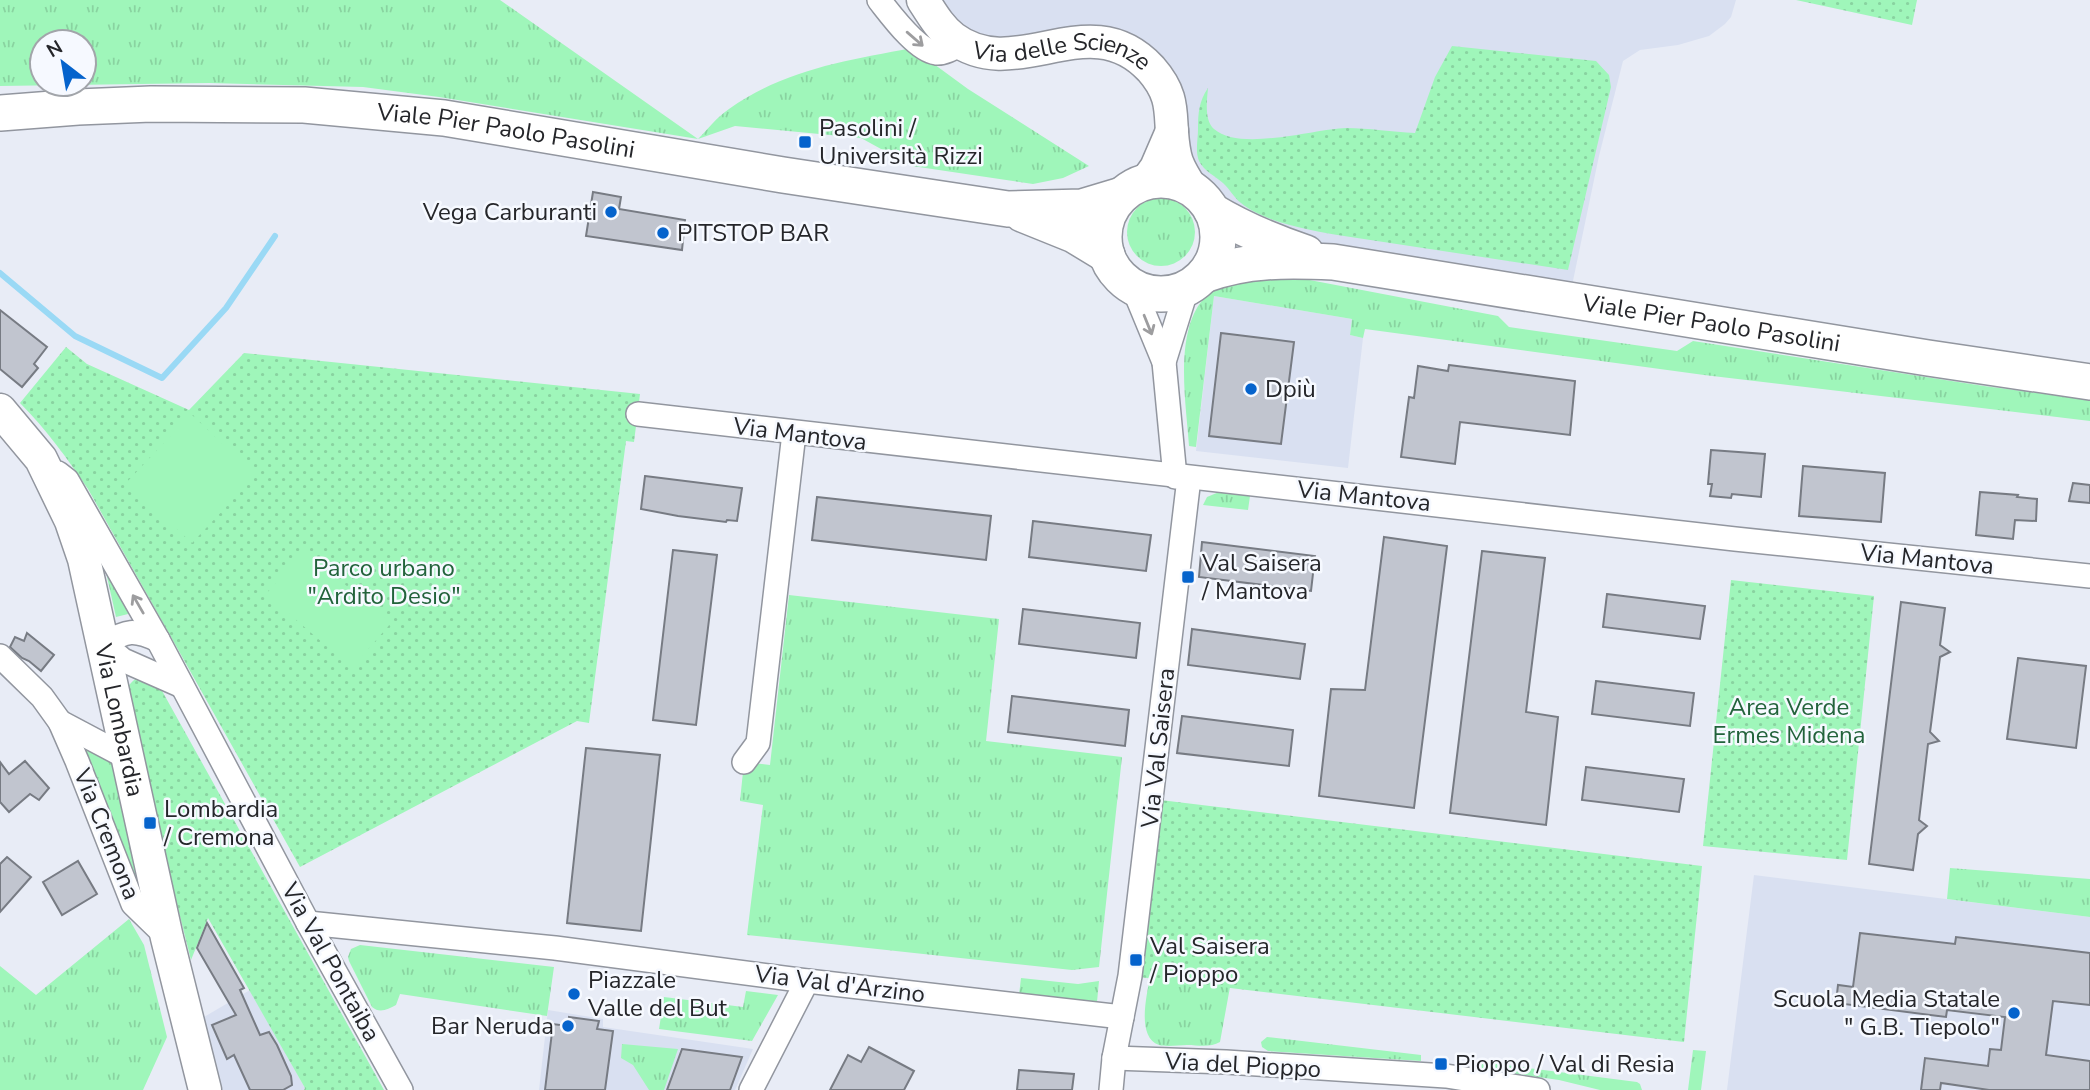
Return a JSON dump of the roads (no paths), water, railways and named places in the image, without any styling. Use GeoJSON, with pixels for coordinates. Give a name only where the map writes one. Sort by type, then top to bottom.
{"type":"FeatureCollection","features":[{"type":"Feature","properties":{"kind":"main road","name":"Viale Pier Paolo Pasolini"},"geometry":{"type":"LineString","coordinates":[[0,113],[163,103],[304,105],[376,111],[444,118],[771,173],[1008,209],[1082,207],[1134,188]]}},
{"type":"Feature","properties":{"kind":"main road"},"geometry":{"type":"LineString","coordinates":[[1171,180],[1202,200],[1218,229],[1218,245],[1212,262],[1196,281],[1169,294],[1153,294],[1133,287],[1119,276],[1109,263],[1103,237],[1104,227],[1108,215],[1134,188],[1171,180]]}},
{"type":"Feature","properties":{"kind":"main road","name":"Viale Pier Paolo Pasolini"},"geometry":{"type":"LineString","coordinates":[[1202,200],[1238,226],[1266,240],[1333,262]]}},
{"type":"Feature","properties":{"kind":"main road","name":"Viale Pier Paolo Pasolini"},"geometry":{"type":"LineString","coordinates":[[1008,209],[1074,235],[1107,255]]}},
{"type":"Feature","properties":{"kind":"main road","name":"Viale Pier Paolo Pasolini"},"geometry":{"type":"LineString","coordinates":[[1196,281],[1220,268],[1246,263],[1286,260],[1333,262],[2090,382]]}},
{"type":"Feature","properties":{"kind":"street"},"geometry":{"type":"LineString","coordinates":[[879,0],[903,29],[924,47],[936,53],[962,43]]}},
{"type":"Feature","properties":{"kind":"street","name":"Via delle Scienze"},"geometry":{"type":"LineString","coordinates":[[923,0],[936,21],[951,36],[983,51],[1019,53],[1084,41],[1118,47],[1140,60],[1149,67],[1171,102],[1175,157],[1181,171],[1202,200]]}},
{"type":"Feature","properties":{"kind":"street","name":"Via delle Scienze"},"geometry":{"type":"LineString","coordinates":[[1134,188],[1156,168],[1172,131]]}},
{"type":"Feature","properties":{"kind":"street"},"geometry":{"type":"LineString","coordinates":[[1164,362],[1196,281]]}},
{"type":"Feature","properties":{"kind":"street"},"geometry":{"type":"LineString","coordinates":[[1133,287],[1164,362],[1182,478]]}},
{"type":"Feature","properties":{"kind":"street","name":"Via Lombardia"},"geometry":{"type":"LineString","coordinates":[[0,411],[41,459],[71,521],[84,559],[167,938],[205,1090]]}},
{"type":"Feature","properties":{"kind":"street","name":"Via Mantova"},"geometry":{"type":"LineString","coordinates":[[638,414],[1182,478],[2090,576]]}},
{"type":"Feature","properties":{"kind":"street"},"geometry":{"type":"LineString","coordinates":[[744,762],[758,743],[794,433]]}},
{"type":"Feature","properties":{"kind":"street","name":"Via Val Pontaiba"},"geometry":{"type":"LineString","coordinates":[[41,459],[67,480],[158,640],[308,923],[401,1090]]}},
{"type":"Feature","properties":{"kind":"street","name":"Via Val Saisera"},"geometry":{"type":"LineString","coordinates":[[1111,1090],[1142,881],[1182,478]]}},
{"type":"Feature","properties":{"kind":"street"},"geometry":{"type":"LineString","coordinates":[[158,640],[134,631],[124,633],[104,644],[123,660],[182,686]]}},
{"type":"Feature","properties":{"kind":"street","name":"Via Cremona"},"geometry":{"type":"LineString","coordinates":[[0,656],[43,696],[60,722],[133,904],[167,938]]}},
{"type":"Feature","properties":{"kind":"street"},"geometry":{"type":"LineString","coordinates":[[115,696],[120,684],[130,675],[153,671]]}},
{"type":"Feature","properties":{"kind":"street","name":"Via Cremona"},"geometry":{"type":"LineString","coordinates":[[60,722],[128,758]]}},
{"type":"Feature","properties":{"kind":"street","name":"Via Val d'Arzino"},"geometry":{"type":"LineString","coordinates":[[308,923],[555,948],[807,981],[1122,1017]]}},
{"type":"Feature","properties":{"kind":"street"},"geometry":{"type":"LineString","coordinates":[[751,1090],[807,981]]}},
{"type":"Feature","properties":{"kind":"street","name":"Via del Pioppo"},"geometry":{"type":"LineString","coordinates":[[1114,1058],[1226,1062],[1388,1082],[1446,1076],[1538,1090]]}},
{"type":"Feature","properties":{"kind":"waterway"},"geometry":{"type":"LineString","coordinates":[[0,273],[75,336],[162,378],[226,308],[275,236]]}},
{"type":"Feature","properties":{"kind":"place","name":"Pasolini / Università Rizzi"},"geometry":{"type":"Point","coordinates":[805,142]}},
{"type":"Feature","properties":{"kind":"place","name":"Vega Carburanti"},"geometry":{"type":"Point","coordinates":[611,212]}},
{"type":"Feature","properties":{"kind":"place","name":"PITSTOP BAR"},"geometry":{"type":"Point","coordinates":[663,233]}},
{"type":"Feature","properties":{"kind":"place","name":"Dpiù"},"geometry":{"type":"Point","coordinates":[1251,389]}},
{"type":"Feature","properties":{"kind":"place","name":"Val Saisera / Mantova"},"geometry":{"type":"Point","coordinates":[1188,577]}},
{"type":"Feature","properties":{"kind":"place","name":"Lombardia / Cremona"},"geometry":{"type":"Point","coordinates":[150,823]}},
{"type":"Feature","properties":{"kind":"place","name":"Val Saisera / Pioppo"},"geometry":{"type":"Point","coordinates":[1136,960]}},
{"type":"Feature","properties":{"kind":"place","name":"Piazzale Valle del But"},"geometry":{"type":"Point","coordinates":[574,994]}},
{"type":"Feature","properties":{"kind":"place","name":"Scuola Media Statale \" G.B. Tiepolo\""},"geometry":{"type":"Point","coordinates":[2014,1013]}},
{"type":"Feature","properties":{"kind":"place","name":"Bar Neruda"},"geometry":{"type":"Point","coordinates":[568,1026]}},
{"type":"Feature","properties":{"kind":"place","name":"Pioppo / Val di Resia"},"geometry":{"type":"Point","coordinates":[1441,1064]}},
{"type":"Feature","properties":{"kind":"park label","name":"Parco urbano \"Ardito Desio\""},"geometry":{"type":"Point","coordinates":[384,582]}},
{"type":"Feature","properties":{"kind":"park label","name":"Area Verde Ermes Midena"},"geometry":{"type":"Point","coordinates":[1789,721]}}]}
